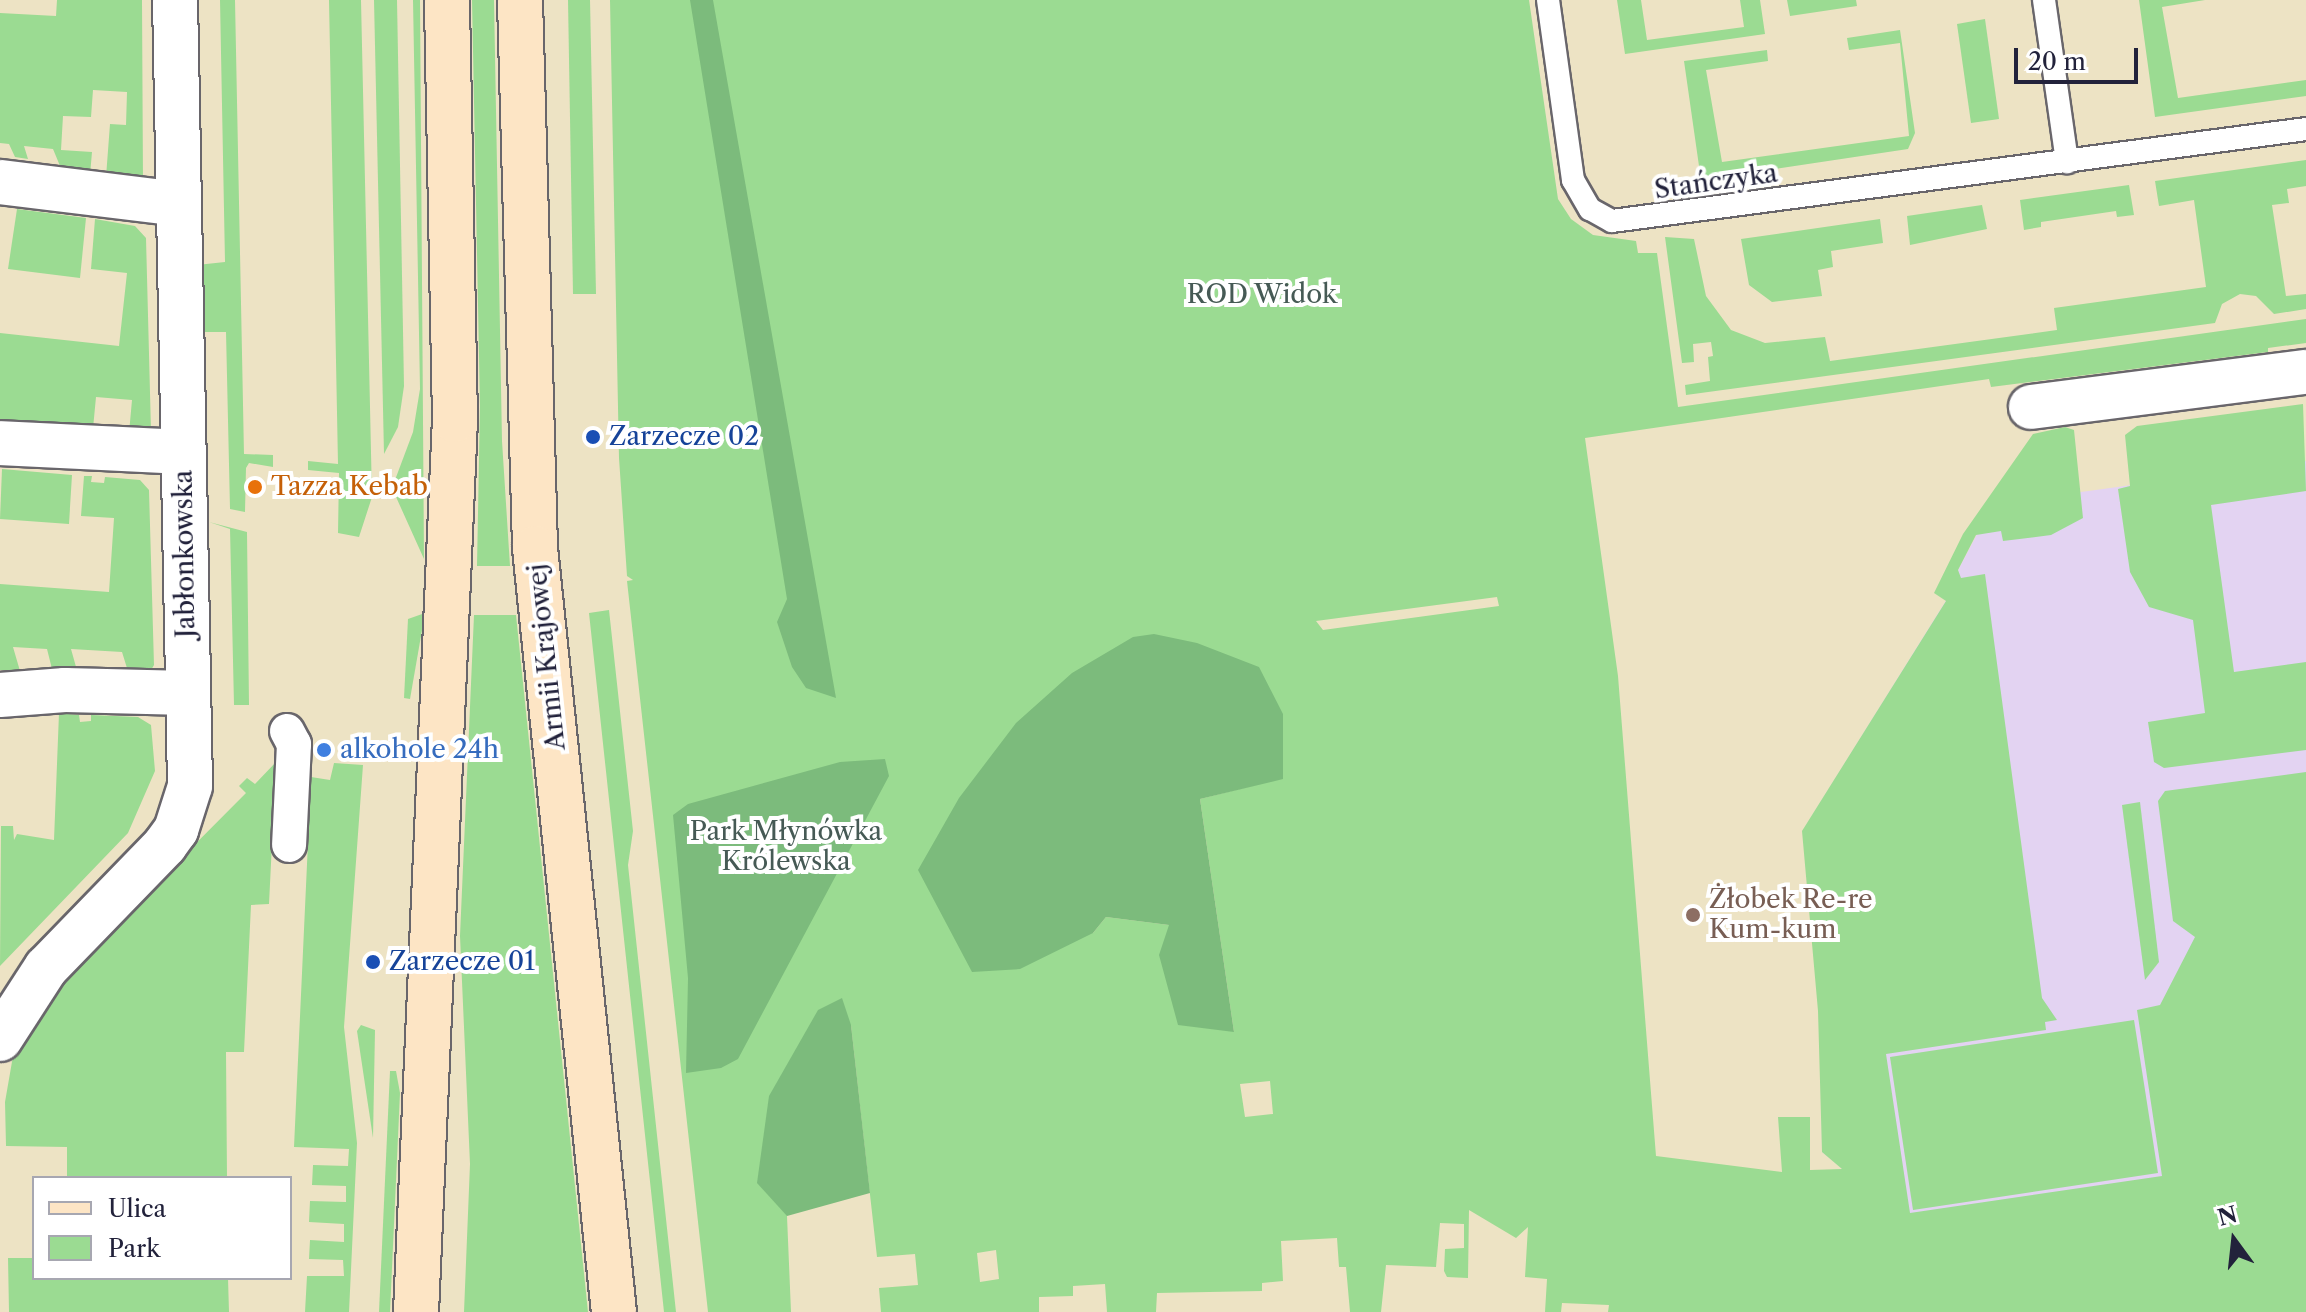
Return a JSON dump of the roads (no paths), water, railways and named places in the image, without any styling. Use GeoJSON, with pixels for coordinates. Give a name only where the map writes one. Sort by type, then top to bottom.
{"type":"FeatureCollection","features":[{"type":"Feature","properties":{"kind":"main road"},"geometry":{"type":"LineString","coordinates":[[416,1312],[455,420],[447,0]]}},
{"type":"Feature","properties":{"kind":"main road","name":"Armii Krajowej"},"geometry":{"type":"LineString","coordinates":[[520,0],[535,548],[616,1307]]}},
{"type":"Feature","properties":{"kind":"street","name":"Jabłonkowska"},"geometry":{"type":"LineString","coordinates":[[0,1039],[46,968],[147,867],[176,830],[190,786],[175,0]]}},
{"type":"Feature","properties":{"kind":"street"},"geometry":{"type":"LineString","coordinates":[[0,182],[178,204]]}},
{"type":"Feature","properties":{"kind":"street"},"geometry":{"type":"LineString","coordinates":[[2031,407],[2306,372]]}},
{"type":"Feature","properties":{"kind":"street"},"geometry":{"type":"LineString","coordinates":[[0,443],[183,452]]}},
{"type":"Feature","properties":{"kind":"street"},"geometry":{"type":"LineString","coordinates":[[0,695],[65,690],[188,693]]}},
{"type":"Feature","properties":{"kind":"street"},"geometry":{"type":"LineString","coordinates":[[287,731],[294,744],[289,845]]}},
{"type":"Feature","properties":{"kind":"lane","name":"Stańczyka"},"geometry":{"type":"LineString","coordinates":[[1548,0],[1573,180],[1584,203],[1604,219],[1631,222],[2306,129]]}},
{"type":"Feature","properties":{"kind":"lane"},"geometry":{"type":"LineString","coordinates":[[2044,0],[2067,162]]}},
{"type":"Feature","properties":{"kind":"place","name":"Zarzecze 02"},"geometry":{"type":"Point","coordinates":[593,437]}},
{"type":"Feature","properties":{"kind":"place","name":"Tazza Kebab"},"geometry":{"type":"Point","coordinates":[255,487]}},
{"type":"Feature","properties":{"kind":"place","name":"alkohole 24h"},"geometry":{"type":"Point","coordinates":[324,750]}},
{"type":"Feature","properties":{"kind":"place","name":"Żłobek Re-re Kum-kum"},"geometry":{"type":"Point","coordinates":[1693,915]}},
{"type":"Feature","properties":{"kind":"place","name":"Zarzecze 01"},"geometry":{"type":"Point","coordinates":[373,962]}},
{"type":"Feature","properties":{"kind":"park label","name":"ROD Widok"},"geometry":{"type":"Point","coordinates":[1262,295]}},
{"type":"Feature","properties":{"kind":"park label","name":"Park Młynówka Królewska"},"geometry":{"type":"Point","coordinates":[786,847]}}]}
